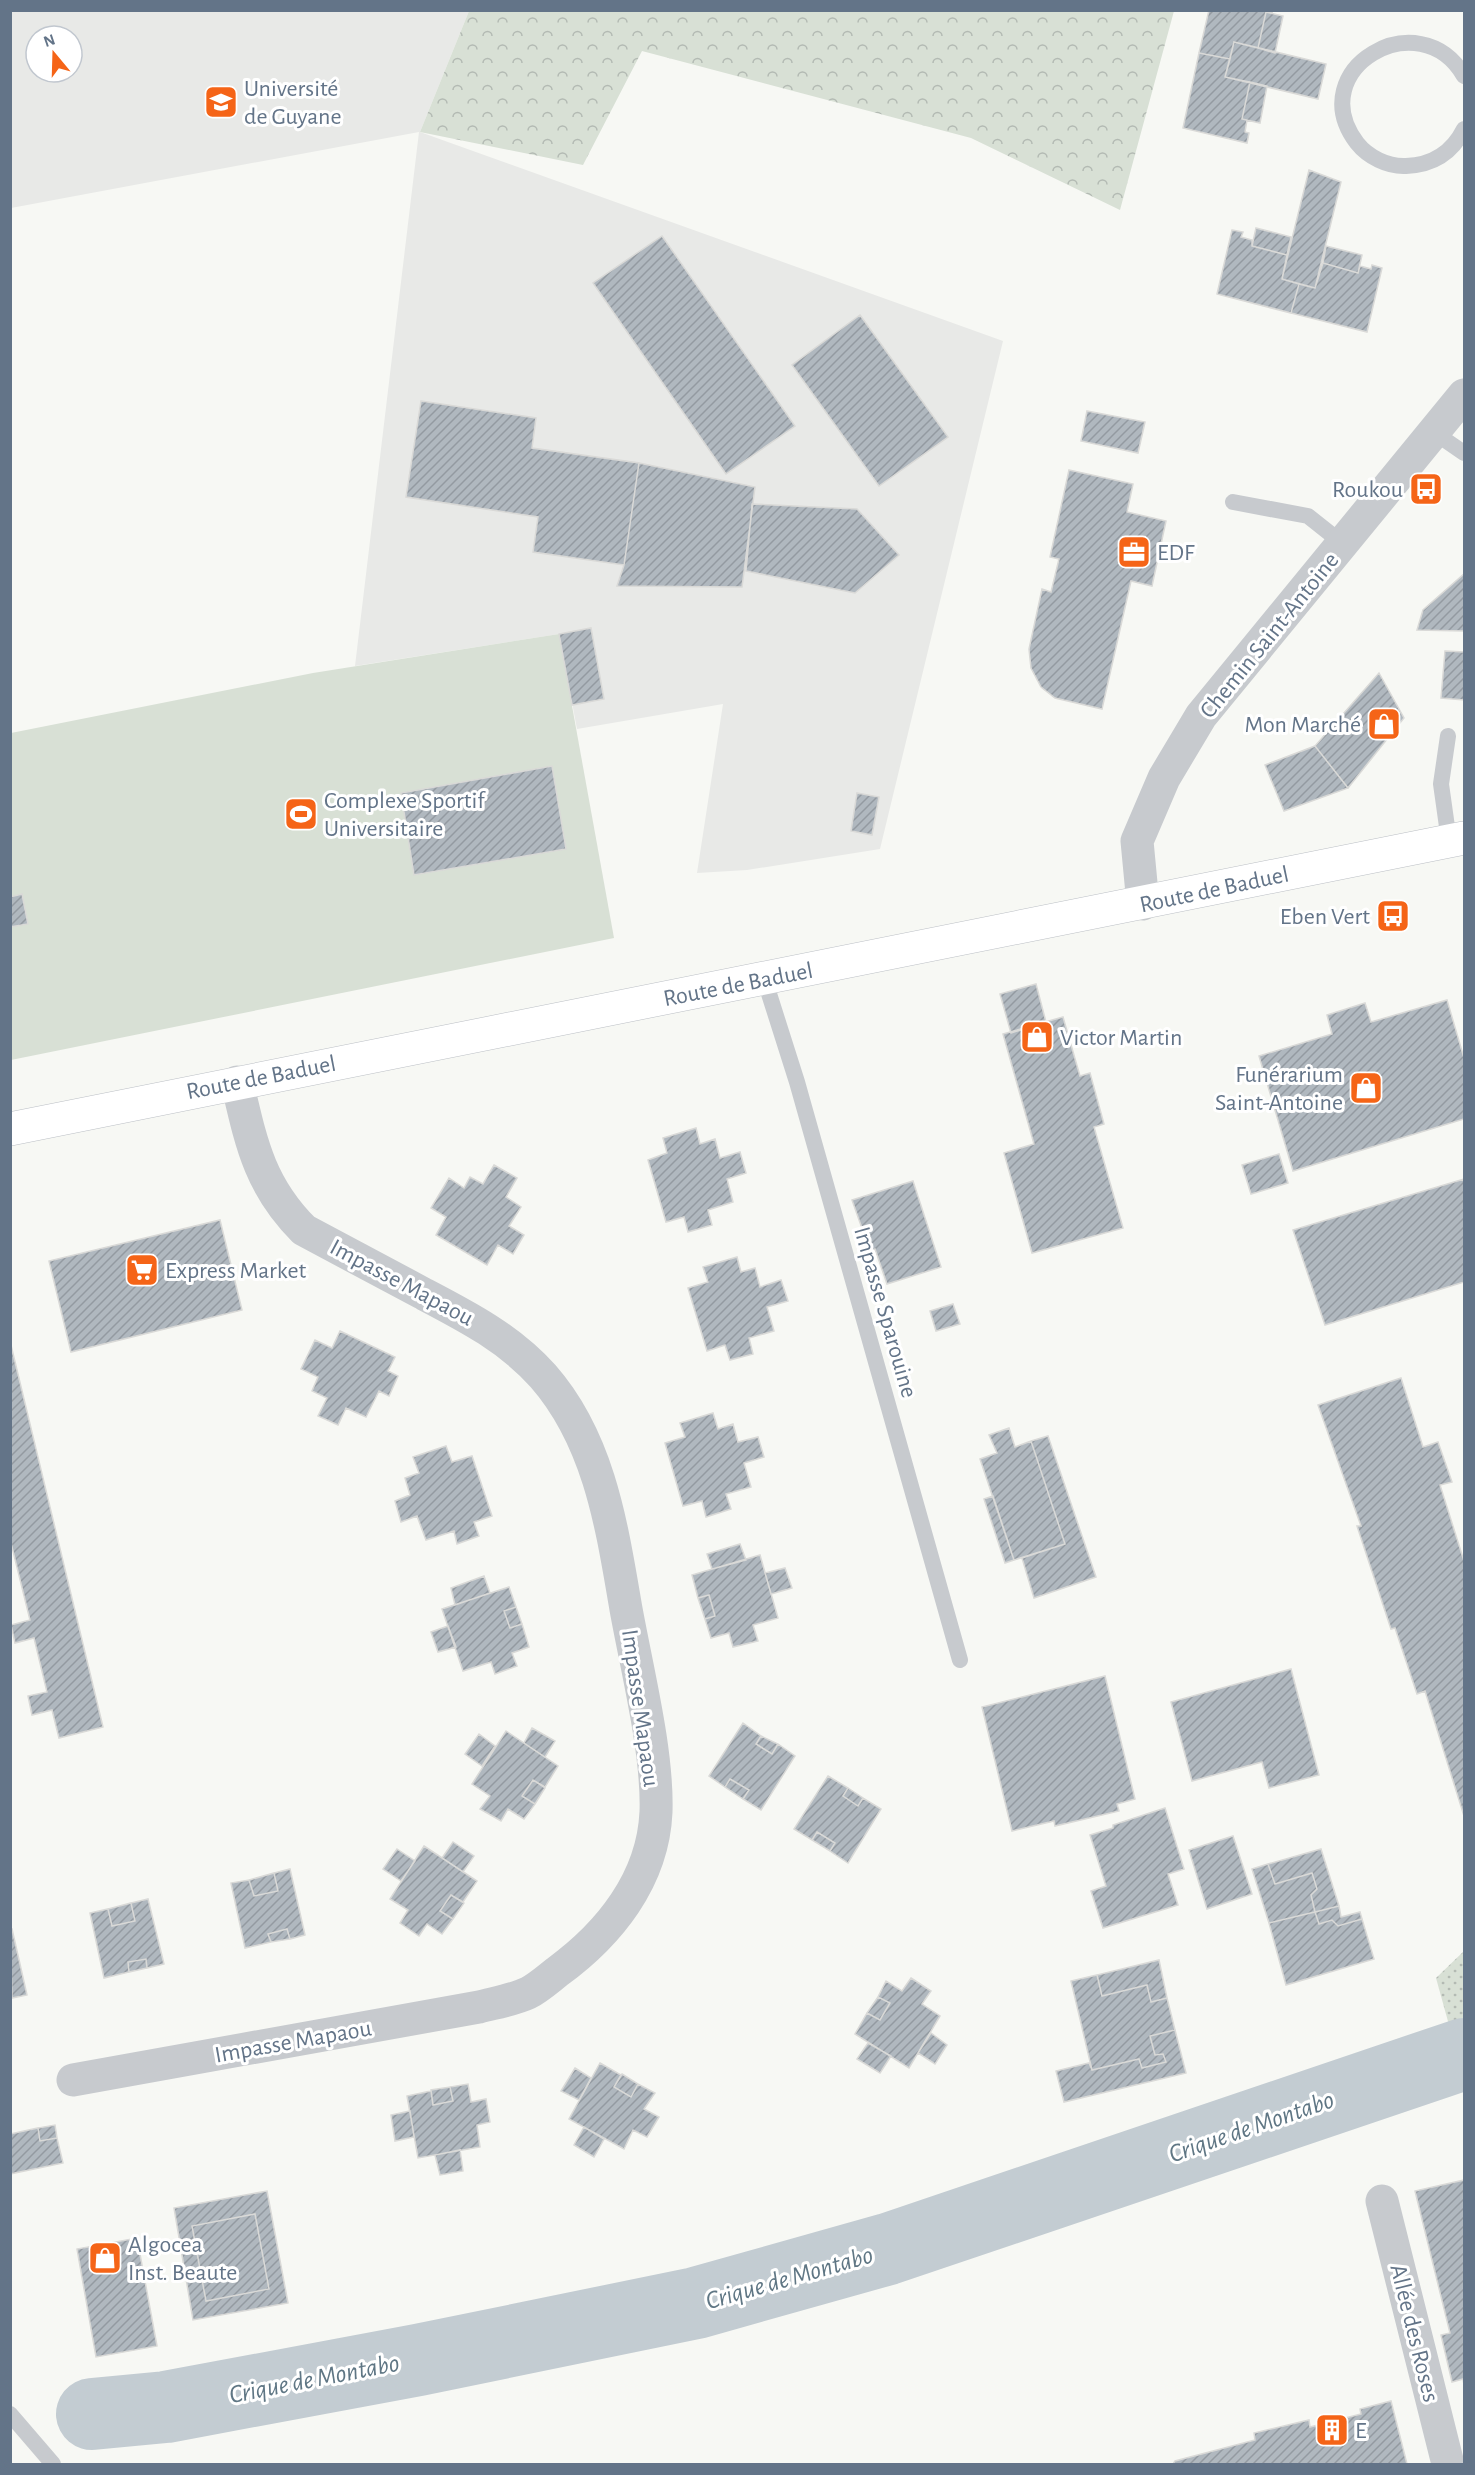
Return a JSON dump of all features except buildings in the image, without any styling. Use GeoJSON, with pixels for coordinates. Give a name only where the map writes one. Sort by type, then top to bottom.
{"type":"FeatureCollection","features":[{"type":"Feature","properties":{"kind":"main road","name":"Route de Baduel"},"geometry":{"type":"LineString","coordinates":[[10,1129],[1456,840]]}},
{"type":"Feature","properties":{"kind":"street","name":"Chemin Saint-Antoine"},"geometry":{"type":"LineString","coordinates":[[1143,904],[1137,841],[1147,813],[1164,778],[1207,707],[1464,395]]}},
{"type":"Feature","properties":{"kind":"street","name":"Impasse Mapaou"},"geometry":{"type":"LineString","coordinates":[[73,2080],[478,2007],[528,1993],[570,1962],[619,1915],[638,1882],[649,1848],[656,1813],[648,1731],[608,1506],[587,1448],[568,1410],[545,1378],[520,1352],[486,1327],[304,1230],[286,1212],[261,1173],[237,1082]]}},
{"type":"Feature","properties":{"kind":"street","name":"Allée des Roses"},"geometry":{"type":"LineString","coordinates":[[1382,2201],[1448,2464]]}},
{"type":"Feature","properties":{"kind":"lane"},"geometry":{"type":"LineString","coordinates":[[1464,76],[1458,64],[1443,50],[1424,41],[1403,39],[1382,44],[1364,55],[1351,71],[1343,91],[1343,112],[1349,133],[1362,149],[1380,161],[1400,166],[1422,165],[1441,156],[1457,142],[1464,129]]}},
{"type":"Feature","properties":{"kind":"lane"},"geometry":{"type":"LineString","coordinates":[[1435,433],[1464,453]]}},
{"type":"Feature","properties":{"kind":"lane"},"geometry":{"type":"LineString","coordinates":[[1233,502],[1308,516],[1342,543]]}},
{"type":"Feature","properties":{"kind":"lane"},"geometry":{"type":"LineString","coordinates":[[1448,736],[1441,784],[1456,840]]}},
{"type":"Feature","properties":{"kind":"lane","name":"Impasse Sparouine"},"geometry":{"type":"LineString","coordinates":[[764,978],[797,1082],[960,1660]]}},
{"type":"Feature","properties":{"kind":"lane"},"geometry":{"type":"LineString","coordinates":[[10,2414],[53,2464]]}},
{"type":"Feature","properties":{"kind":"shaded area"},"geometry":{"type":"Polygon","coordinates":[[[11,11],[469,11],[420,132],[1003,341],[880,849],[747,870],[697,873],[723,704],[577,729],[559,634],[355,666],[419,132],[11,208],[11,11]]]}},
{"type":"Feature","properties":{"kind":"green space"},"geometry":{"type":"Polygon","coordinates":[[[469,10],[1174,11],[1120,210],[971,138],[642,51],[583,165],[420,132],[469,10]]]}},
{"type":"Feature","properties":{"kind":"green space","name":"Complexe Sportif Universitaire"},"geometry":{"type":"Polygon","coordinates":[[[559,634],[614,938],[11,1060],[11,733],[313,673],[559,634]]]}},
{"type":"Feature","properties":{"kind":"green space"},"geometry":{"type":"Polygon","coordinates":[[[1464,1951],[1464,2020],[1449,2025],[1436,1978],[1464,1951]]]}},
{"type":"Feature","properties":{"kind":"waterway","name":"Crique de Montabo"},"geometry":{"type":"LineString","coordinates":[[92,2414],[166,2407],[418,2360],[696,2303],[888,2249],[1464,2054]]}},
{"type":"Feature","properties":{"kind":"place","name":"Université de Guyane"},"geometry":{"type":"Point","coordinates":[221,102]}},
{"type":"Feature","properties":{"kind":"place","name":"Roukou"},"geometry":{"type":"Point","coordinates":[1426,489]}},
{"type":"Feature","properties":{"kind":"place","name":"EDF"},"geometry":{"type":"Point","coordinates":[1134,552]}},
{"type":"Feature","properties":{"kind":"place","name":"Mon Marché"},"geometry":{"type":"Point","coordinates":[1384,724]}},
{"type":"Feature","properties":{"kind":"place","name":"Complexe Sportif Universitaire"},"geometry":{"type":"Point","coordinates":[301,814]}},
{"type":"Feature","properties":{"kind":"place","name":"Eben Vert"},"geometry":{"type":"Point","coordinates":[1393,916]}},
{"type":"Feature","properties":{"kind":"place","name":"Victor Martin"},"geometry":{"type":"Point","coordinates":[1037,1037]}},
{"type":"Feature","properties":{"kind":"place","name":"Funérarium Saint-Antoine"},"geometry":{"type":"Point","coordinates":[1366,1088]}},
{"type":"Feature","properties":{"kind":"place","name":"Express Market"},"geometry":{"type":"Point","coordinates":[142,1270]}},
{"type":"Feature","properties":{"kind":"place","name":"Algocea Inst. Beaute"},"geometry":{"type":"Point","coordinates":[105,2258]}},
{"type":"Feature","properties":{"kind":"place","name":"E"},"geometry":{"type":"Point","coordinates":[1332,2430]}}]}
